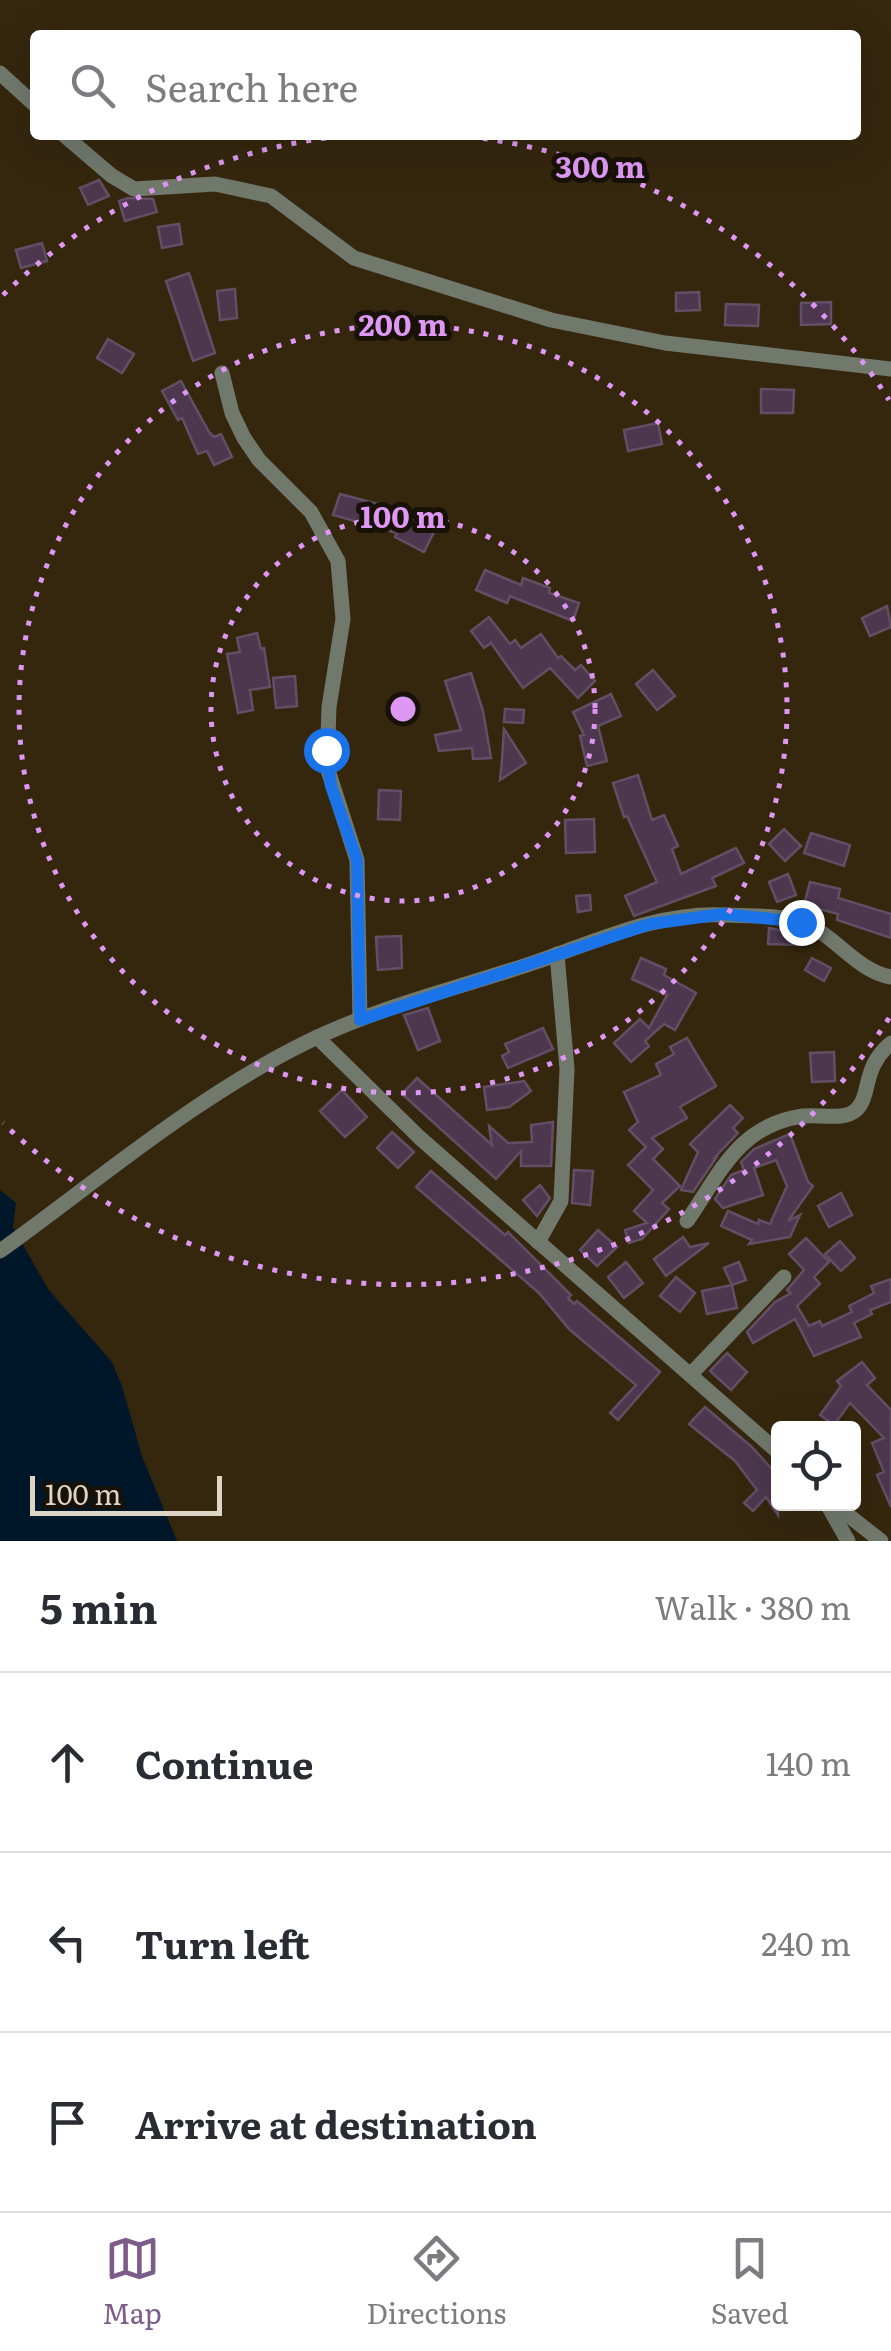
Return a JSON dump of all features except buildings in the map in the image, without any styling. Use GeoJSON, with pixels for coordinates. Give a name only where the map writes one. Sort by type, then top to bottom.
{"type":"FeatureCollection","features":[{"type":"Feature","properties":{"kind":"street"},"geometry":{"type":"LineString","coordinates":[[0,73],[30,100]]}},
{"type":"Feature","properties":{"kind":"street"},"geometry":{"type":"LineString","coordinates":[[70,140],[112,176],[134,189],[215,184],[270,196],[354,258],[551,320],[665,342],[891,368]]}},
{"type":"Feature","properties":{"kind":"street"},"geometry":{"type":"LineString","coordinates":[[222,373],[232,413],[244,438],[259,460],[311,512],[338,561],[344,620],[329,707],[326,768],[357,860],[360,1020]]}},
{"type":"Feature","properties":{"kind":"street"},"geometry":{"type":"LineString","coordinates":[[0,1252],[204,1101],[317,1037],[638,926],[723,914],[801,922],[833,940],[865,967],[891,976]]}},
{"type":"Feature","properties":{"kind":"street"},"geometry":{"type":"LineString","coordinates":[[538,1242],[561,1201],[567,1069],[557,954]]}},
{"type":"Feature","properties":{"kind":"street"},"geometry":{"type":"LineString","coordinates":[[317,1037],[385,1106],[771,1446]]}},
{"type":"Feature","properties":{"kind":"street"},"geometry":{"type":"LineString","coordinates":[[686,1221],[735,1148],[749,1137],[802,1116],[851,1114],[860,1106],[872,1064],[891,1043]]}},
{"type":"Feature","properties":{"kind":"street"},"geometry":{"type":"LineString","coordinates":[[692,1373],[784,1277]]}},
{"type":"Feature","properties":{"kind":"street"},"geometry":{"type":"LineString","coordinates":[[830,1511],[848,1541]]}},
{"type":"Feature","properties":{"kind":"street"},"geometry":{"type":"LineString","coordinates":[[843,1511],[882,1541]]}},
{"type":"Feature","properties":{"kind":"water"},"geometry":{"type":"Polygon","coordinates":[[[0,1190],[16,1203],[13,1227],[48,1289],[112,1362],[142,1456],[177,1541],[0,1541],[0,1190]]]}},
{"type":"Feature","properties":{"kind":"route"},"geometry":{"type":"LineString","coordinates":[[326,750],[331,786],[357,860],[360,1020],[626,929],[675,918],[723,914],[801,922]]}}]}
